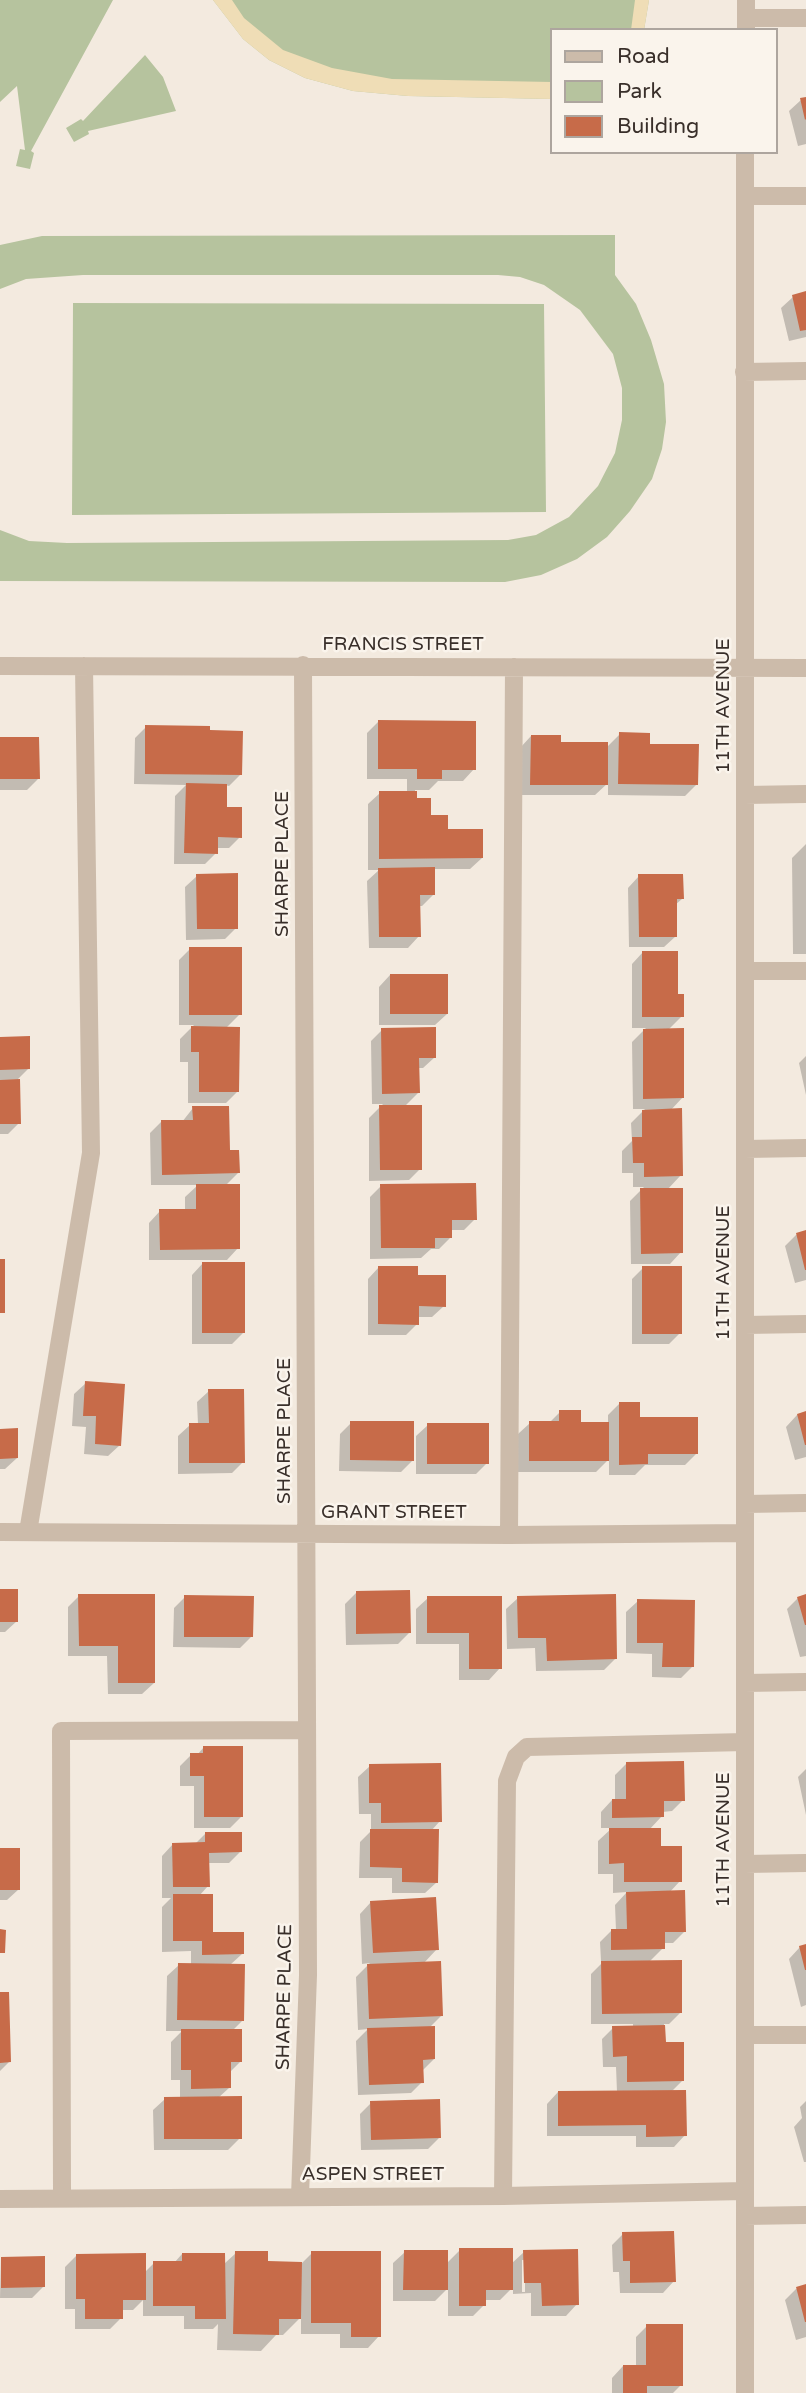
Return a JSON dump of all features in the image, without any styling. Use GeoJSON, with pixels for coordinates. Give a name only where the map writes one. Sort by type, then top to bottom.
{"type":"FeatureCollection","features":[{"type":"Feature","properties":{"kind":"street"},"geometry":{"type":"LineString","coordinates":[[746,16],[806,18]]}},
{"type":"Feature","properties":{"kind":"street","name":"11TH AVENUE"},"geometry":{"type":"LineString","coordinates":[[745,154],[745,2393]]}},
{"type":"Feature","properties":{"kind":"street"},"geometry":{"type":"LineString","coordinates":[[745,197],[806,196]]}},
{"type":"Feature","properties":{"kind":"street"},"geometry":{"type":"LineString","coordinates":[[744,372],[806,371]]}},
{"type":"Feature","properties":{"kind":"street","name":"SHARPE PLACE"},"geometry":{"type":"LineString","coordinates":[[300,2196],[308,1975],[303,665]]}},
{"type":"Feature","properties":{"kind":"street","name":"FRANCIS STREET"},"geometry":{"type":"LineString","coordinates":[[0,666],[806,668]]}},
{"type":"Feature","properties":{"kind":"street"},"geometry":{"type":"LineString","coordinates":[[29,1532],[91,1153],[83,666]]}},
{"type":"Feature","properties":{"kind":"street"},"geometry":{"type":"LineString","coordinates":[[509,1535],[514,667]]}},
{"type":"Feature","properties":{"kind":"street"},"geometry":{"type":"LineString","coordinates":[[745,795],[806,794]]}},
{"type":"Feature","properties":{"kind":"street"},"geometry":{"type":"LineString","coordinates":[[745,971],[806,971]]}},
{"type":"Feature","properties":{"kind":"street"},"geometry":{"type":"LineString","coordinates":[[745,1149],[806,1148]]}},
{"type":"Feature","properties":{"kind":"street"},"geometry":{"type":"LineString","coordinates":[[745,1325],[806,1324]]}},
{"type":"Feature","properties":{"kind":"street"},"geometry":{"type":"LineString","coordinates":[[745,1504],[806,1503]]}},
{"type":"Feature","properties":{"kind":"street","name":"GRANT STREET"},"geometry":{"type":"LineString","coordinates":[[0,1532],[509,1535],[745,1533]]}},
{"type":"Feature","properties":{"kind":"street"},"geometry":{"type":"LineString","coordinates":[[745,1683],[806,1682]]}},
{"type":"Feature","properties":{"kind":"street"},"geometry":{"type":"LineString","coordinates":[[62,2198],[61,1731],[307,1730]]}},
{"type":"Feature","properties":{"kind":"street"},"geometry":{"type":"LineString","coordinates":[[503,2196],[507,1781],[516,1757],[527,1747],[745,1742]]}},
{"type":"Feature","properties":{"kind":"street"},"geometry":{"type":"LineString","coordinates":[[745,1864],[806,1863]]}},
{"type":"Feature","properties":{"kind":"street"},"geometry":{"type":"LineString","coordinates":[[745,2035],[806,2035]]}},
{"type":"Feature","properties":{"kind":"street","name":"ASPEN STREET"},"geometry":{"type":"LineString","coordinates":[[0,2199],[503,2196],[745,2191]]}},
{"type":"Feature","properties":{"kind":"street"},"geometry":{"type":"LineString","coordinates":[[745,2216],[806,2215]]}},
{"type":"Feature","properties":{"kind":"green space"},"geometry":{"type":"Polygon","coordinates":[[[0,0],[113,0],[31,151],[34,153],[30,169],[16,166],[20,149],[25,150],[17,86],[0,102],[0,0]]]}},
{"type":"Feature","properties":{"kind":"green space"},"geometry":{"type":"Polygon","coordinates":[[[213,0],[649,0],[644,28],[550,28],[550,99],[408,96],[353,91],[305,78],[269,60],[243,39],[213,0]]]}},
{"type":"Feature","properties":{"kind":"green space"},"geometry":{"type":"Polygon","coordinates":[[[145,55],[163,77],[176,111],[88,131],[89,134],[74,142],[66,128],[81,119],[83,121],[145,55]]]}},
{"type":"Feature","properties":{"kind":"green space"},"geometry":{"type":"Polygon","coordinates":[[[615,235],[615,275],[636,304],[651,340],[664,384],[666,422],[662,449],[652,479],[630,511],[607,537],[577,559],[541,575],[505,582],[0,581],[0,530],[29,541],[67,543],[508,540],[536,535],[569,517],[598,486],[615,453],[622,420],[622,388],[613,354],[580,310],[544,285],[520,277],[83,275],[26,279],[0,289],[0,245],[42,236],[615,235]]]}},
{"type":"Feature","properties":{"kind":"green space"},"geometry":{"type":"Polygon","coordinates":[[[73,303],[544,304],[546,512],[72,515],[73,303]]]}},
{"type":"Feature","properties":{"kind":"sand"},"geometry":{"type":"Polygon","coordinates":[[[213,0],[232,0],[244,18],[283,50],[332,68],[392,79],[550,82],[550,99],[408,96],[353,91],[305,78],[269,60],[243,39],[213,0]]]}},
{"type":"Feature","properties":{"kind":"sand"},"geometry":{"type":"Polygon","coordinates":[[[635,0],[649,0],[644,28],[631,28],[635,0]]]}},
{"type":"Feature","properties":{"kind":"building"},"geometry":{"type":"Polygon","coordinates":[[[806,97],[806,119],[805,120],[800,98],[806,97]]]}},
{"type":"Feature","properties":{"kind":"building"},"geometry":{"type":"Polygon","coordinates":[[[806,291],[806,330],[800,331],[792,295],[806,291]]]}},
{"type":"Feature","properties":{"kind":"building"},"geometry":{"type":"Polygon","coordinates":[[[378,720],[476,721],[476,770],[442,770],[442,779],[417,779],[417,769],[378,769],[378,720]]]}},
{"type":"Feature","properties":{"kind":"building"},"geometry":{"type":"Polygon","coordinates":[[[145,725],[210,726],[210,730],[243,731],[242,775],[145,774],[145,725]]]}},
{"type":"Feature","properties":{"kind":"building"},"geometry":{"type":"Polygon","coordinates":[[[619,732],[650,733],[650,744],[699,744],[698,785],[618,784],[619,732]]]}},
{"type":"Feature","properties":{"kind":"building"},"geometry":{"type":"Polygon","coordinates":[[[531,735],[561,735],[561,742],[608,742],[608,785],[530,785],[531,735]]]}},
{"type":"Feature","properties":{"kind":"building"},"geometry":{"type":"Polygon","coordinates":[[[0,737],[39,737],[40,779],[0,779],[0,737]]]}},
{"type":"Feature","properties":{"kind":"building"},"geometry":{"type":"Polygon","coordinates":[[[186,783],[227,784],[227,807],[242,807],[242,838],[218,837],[218,854],[184,853],[186,783]]]}},
{"type":"Feature","properties":{"kind":"building"},"geometry":{"type":"Polygon","coordinates":[[[379,791],[417,791],[417,798],[431,798],[431,815],[448,815],[448,829],[483,829],[483,858],[379,859],[379,791]]]}},
{"type":"Feature","properties":{"kind":"building"},"geometry":{"type":"Polygon","coordinates":[[[435,867],[435,895],[420,895],[421,937],[379,937],[378,868],[435,867]]]}},
{"type":"Feature","properties":{"kind":"building"},"geometry":{"type":"Polygon","coordinates":[[[238,873],[238,929],[197,929],[196,874],[238,873]]]}},
{"type":"Feature","properties":{"kind":"building"},"geometry":{"type":"Polygon","coordinates":[[[638,874],[683,874],[684,899],[677,899],[677,937],[639,937],[638,874]]]}},
{"type":"Feature","properties":{"kind":"building"},"geometry":{"type":"Polygon","coordinates":[[[189,947],[242,947],[242,1015],[189,1015],[189,947]]]}},
{"type":"Feature","properties":{"kind":"building"},"geometry":{"type":"Polygon","coordinates":[[[642,951],[678,951],[678,994],[684,994],[684,1017],[642,1017],[642,951]]]}},
{"type":"Feature","properties":{"kind":"building"},"geometry":{"type":"Polygon","coordinates":[[[390,974],[448,974],[448,1014],[390,1014],[390,974]]]}},
{"type":"Feature","properties":{"kind":"building"},"geometry":{"type":"Polygon","coordinates":[[[191,1026],[240,1027],[239,1092],[199,1092],[199,1052],[191,1052],[191,1026]]]}},
{"type":"Feature","properties":{"kind":"building"},"geometry":{"type":"Polygon","coordinates":[[[436,1027],[436,1058],[419,1058],[420,1093],[382,1094],[381,1028],[436,1027]]]}},
{"type":"Feature","properties":{"kind":"building"},"geometry":{"type":"Polygon","coordinates":[[[684,1028],[684,1098],[643,1099],[643,1029],[684,1028]]]}},
{"type":"Feature","properties":{"kind":"building"},"geometry":{"type":"Polygon","coordinates":[[[30,1036],[30,1069],[0,1070],[0,1037],[30,1036]]]}},
{"type":"Feature","properties":{"kind":"building"},"geometry":{"type":"Polygon","coordinates":[[[20,1079],[21,1124],[0,1124],[0,1080],[20,1079]]]}},
{"type":"Feature","properties":{"kind":"building"},"geometry":{"type":"Polygon","coordinates":[[[379,1105],[422,1105],[422,1170],[380,1170],[379,1105]]]}},
{"type":"Feature","properties":{"kind":"building"},"geometry":{"type":"Polygon","coordinates":[[[192,1106],[229,1106],[230,1150],[239,1150],[240,1173],[162,1175],[161,1120],[193,1120],[192,1106]]]}},
{"type":"Feature","properties":{"kind":"building"},"geometry":{"type":"Polygon","coordinates":[[[682,1108],[683,1176],[644,1177],[644,1163],[633,1163],[632,1137],[642,1137],[642,1110],[682,1108]]]}},
{"type":"Feature","properties":{"kind":"building"},"geometry":{"type":"Polygon","coordinates":[[[476,1183],[477,1220],[452,1220],[452,1238],[435,1238],[435,1248],[381,1248],[380,1184],[476,1183]]]}},
{"type":"Feature","properties":{"kind":"building"},"geometry":{"type":"Polygon","coordinates":[[[196,1184],[240,1184],[240,1249],[160,1250],[159,1209],[196,1209],[196,1184]]]}},
{"type":"Feature","properties":{"kind":"building"},"geometry":{"type":"Polygon","coordinates":[[[640,1188],[683,1188],[683,1253],[641,1254],[640,1188]]]}},
{"type":"Feature","properties":{"kind":"building"},"geometry":{"type":"Polygon","coordinates":[[[806,1230],[806,1270],[805,1270],[796,1233],[806,1230]]]}},
{"type":"Feature","properties":{"kind":"building"},"geometry":{"type":"Polygon","coordinates":[[[0,1259],[5,1259],[5,1313],[0,1313],[0,1259]]]}},
{"type":"Feature","properties":{"kind":"building"},"geometry":{"type":"Polygon","coordinates":[[[202,1262],[245,1262],[245,1333],[202,1333],[202,1262]]]}},
{"type":"Feature","properties":{"kind":"building"},"geometry":{"type":"Polygon","coordinates":[[[378,1266],[418,1266],[418,1275],[446,1275],[446,1307],[419,1306],[419,1325],[378,1324],[378,1266]]]}},
{"type":"Feature","properties":{"kind":"building"},"geometry":{"type":"Polygon","coordinates":[[[642,1266],[682,1266],[682,1334],[642,1334],[642,1266]]]}},
{"type":"Feature","properties":{"kind":"building"},"geometry":{"type":"Polygon","coordinates":[[[85,1381],[125,1384],[121,1446],[95,1444],[96,1416],[83,1416],[85,1381]]]}},
{"type":"Feature","properties":{"kind":"building"},"geometry":{"type":"Polygon","coordinates":[[[208,1389],[244,1389],[245,1463],[189,1463],[189,1423],[209,1423],[208,1389]]]}},
{"type":"Feature","properties":{"kind":"building"},"geometry":{"type":"Polygon","coordinates":[[[619,1402],[640,1402],[640,1417],[698,1417],[698,1454],[648,1454],[648,1464],[619,1465],[619,1402]]]}},
{"type":"Feature","properties":{"kind":"building"},"geometry":{"type":"Polygon","coordinates":[[[559,1410],[581,1410],[581,1422],[609,1422],[609,1461],[529,1461],[529,1421],[559,1421],[559,1410]]]}},
{"type":"Feature","properties":{"kind":"building"},"geometry":{"type":"Polygon","coordinates":[[[806,1411],[806,1445],[805,1445],[797,1414],[806,1411]]]}},
{"type":"Feature","properties":{"kind":"building"},"geometry":{"type":"Polygon","coordinates":[[[350,1421],[414,1421],[414,1461],[350,1460],[350,1421]]]}},
{"type":"Feature","properties":{"kind":"building"},"geometry":{"type":"Polygon","coordinates":[[[427,1423],[489,1423],[489,1464],[427,1464],[427,1423]]]}},
{"type":"Feature","properties":{"kind":"building"},"geometry":{"type":"Polygon","coordinates":[[[18,1428],[18,1458],[0,1459],[0,1429],[18,1428]]]}},
{"type":"Feature","properties":{"kind":"building"},"geometry":{"type":"Polygon","coordinates":[[[0,1589],[18,1589],[18,1622],[0,1622],[0,1589]]]}},
{"type":"Feature","properties":{"kind":"building"},"geometry":{"type":"Polygon","coordinates":[[[410,1590],[411,1633],[356,1634],[356,1591],[410,1590]]]}},
{"type":"Feature","properties":{"kind":"building"},"geometry":{"type":"Polygon","coordinates":[[[78,1594],[155,1594],[155,1683],[118,1683],[118,1646],[79,1646],[78,1594]]]}},
{"type":"Feature","properties":{"kind":"building"},"geometry":{"type":"Polygon","coordinates":[[[616,1594],[617,1659],[547,1661],[546,1638],[518,1638],[517,1596],[616,1594]]]}},
{"type":"Feature","properties":{"kind":"building"},"geometry":{"type":"Polygon","coordinates":[[[806,1594],[806,1625],[805,1625],[797,1597],[806,1594]]]}},
{"type":"Feature","properties":{"kind":"building"},"geometry":{"type":"Polygon","coordinates":[[[184,1595],[254,1596],[253,1637],[184,1637],[184,1595]]]}},
{"type":"Feature","properties":{"kind":"building"},"geometry":{"type":"Polygon","coordinates":[[[427,1596],[502,1596],[502,1669],[469,1669],[469,1633],[427,1633],[427,1596]]]}},
{"type":"Feature","properties":{"kind":"building"},"geometry":{"type":"Polygon","coordinates":[[[637,1599],[695,1600],[694,1667],[662,1667],[663,1643],[637,1643],[637,1599]]]}},
{"type":"Feature","properties":{"kind":"building"},"geometry":{"type":"Polygon","coordinates":[[[203,1746],[243,1746],[243,1817],[204,1817],[204,1776],[190,1776],[190,1753],[203,1753],[203,1746]]]}},
{"type":"Feature","properties":{"kind":"building"},"geometry":{"type":"Polygon","coordinates":[[[684,1761],[685,1801],[664,1801],[664,1817],[612,1818],[612,1799],[626,1799],[626,1762],[684,1761]]]}},
{"type":"Feature","properties":{"kind":"building"},"geometry":{"type":"Polygon","coordinates":[[[441,1763],[442,1822],[381,1823],[381,1803],[369,1803],[369,1764],[441,1763]]]}},
{"type":"Feature","properties":{"kind":"building"},"geometry":{"type":"Polygon","coordinates":[[[609,1828],[661,1828],[661,1846],[682,1846],[682,1882],[624,1882],[624,1863],[609,1864],[609,1828]]]}},
{"type":"Feature","properties":{"kind":"building"},"geometry":{"type":"Polygon","coordinates":[[[370,1829],[439,1829],[438,1883],[402,1882],[402,1868],[370,1867],[370,1829]]]}},
{"type":"Feature","properties":{"kind":"building"},"geometry":{"type":"Polygon","coordinates":[[[205,1832],[242,1832],[242,1852],[209,1853],[210,1887],[173,1887],[172,1843],[205,1842],[205,1832]]]}},
{"type":"Feature","properties":{"kind":"building"},"geometry":{"type":"Polygon","coordinates":[[[0,1848],[20,1848],[20,1890],[0,1890],[0,1848]]]}},
{"type":"Feature","properties":{"kind":"building"},"geometry":{"type":"Polygon","coordinates":[[[685,1890],[686,1932],[665,1932],[665,1949],[611,1950],[611,1929],[627,1929],[626,1892],[685,1890]]]}},
{"type":"Feature","properties":{"kind":"building"},"geometry":{"type":"Polygon","coordinates":[[[173,1894],[213,1894],[213,1932],[244,1932],[244,1954],[202,1955],[202,1941],[173,1941],[173,1894]]]}},
{"type":"Feature","properties":{"kind":"building"},"geometry":{"type":"Polygon","coordinates":[[[436,1897],[439,1950],[373,1953],[370,1901],[436,1897]]]}},
{"type":"Feature","properties":{"kind":"building"},"geometry":{"type":"Polygon","coordinates":[[[0,1929],[6,1930],[5,1953],[0,1953],[0,1929]]]}},
{"type":"Feature","properties":{"kind":"building"},"geometry":{"type":"Polygon","coordinates":[[[806,1944],[806,1970],[805,1970],[799,1946],[806,1944]]]}},
{"type":"Feature","properties":{"kind":"building"},"geometry":{"type":"Polygon","coordinates":[[[682,1960],[682,2013],[602,2014],[601,1961],[682,1960]]]}},
{"type":"Feature","properties":{"kind":"building"},"geometry":{"type":"Polygon","coordinates":[[[441,1961],[443,2016],[369,2019],[367,1964],[441,1961]]]}},
{"type":"Feature","properties":{"kind":"building"},"geometry":{"type":"Polygon","coordinates":[[[178,1963],[245,1964],[244,2021],[177,2020],[178,1963]]]}},
{"type":"Feature","properties":{"kind":"building"},"geometry":{"type":"Polygon","coordinates":[[[0,1992],[9,1992],[11,2062],[0,2063],[0,1992]]]}},
{"type":"Feature","properties":{"kind":"building"},"geometry":{"type":"Polygon","coordinates":[[[665,2025],[666,2042],[684,2042],[684,2081],[627,2082],[627,2056],[613,2057],[612,2026],[665,2025]]]}},
{"type":"Feature","properties":{"kind":"building"},"geometry":{"type":"Polygon","coordinates":[[[435,2026],[435,2059],[423,2060],[424,2083],[369,2085],[367,2028],[435,2026]]]}},
{"type":"Feature","properties":{"kind":"building"},"geometry":{"type":"Polygon","coordinates":[[[181,2029],[242,2029],[242,2062],[231,2062],[231,2088],[191,2089],[191,2070],[181,2070],[181,2029]]]}},
{"type":"Feature","properties":{"kind":"building"},"geometry":{"type":"Polygon","coordinates":[[[686,2090],[687,2136],[646,2137],[646,2125],[558,2126],[558,2091],[686,2090]]]}},
{"type":"Feature","properties":{"kind":"building"},"geometry":{"type":"Polygon","coordinates":[[[242,2096],[242,2139],[164,2139],[164,2097],[242,2096]]]}},
{"type":"Feature","properties":{"kind":"building"},"geometry":{"type":"Polygon","coordinates":[[[440,2099],[441,2138],[371,2140],[370,2101],[440,2099]]]}},
{"type":"Feature","properties":{"kind":"building"},"geometry":{"type":"Polygon","coordinates":[[[674,2231],[676,2282],[630,2283],[630,2261],[623,2261],[622,2232],[674,2231]]]}},
{"type":"Feature","properties":{"kind":"building"},"geometry":{"type":"Polygon","coordinates":[[[459,2248],[513,2248],[513,2290],[486,2290],[486,2306],[459,2306],[459,2248]]]}},
{"type":"Feature","properties":{"kind":"building"},"geometry":{"type":"Polygon","coordinates":[[[578,2249],[579,2305],[542,2306],[541,2283],[524,2283],[523,2250],[578,2249]]]}},
{"type":"Feature","properties":{"kind":"building"},"geometry":{"type":"Polygon","coordinates":[[[404,2250],[448,2250],[448,2290],[403,2290],[404,2250]]]}},
{"type":"Feature","properties":{"kind":"building"},"geometry":{"type":"Polygon","coordinates":[[[235,2251],[268,2251],[268,2261],[302,2262],[301,2319],[279,2319],[279,2335],[233,2334],[235,2251]]]}},
{"type":"Feature","properties":{"kind":"building"},"geometry":{"type":"Polygon","coordinates":[[[311,2251],[381,2251],[381,2337],[351,2337],[351,2323],[311,2323],[311,2251]]]}},
{"type":"Feature","properties":{"kind":"building"},"geometry":{"type":"Polygon","coordinates":[[[146,2253],[146,2300],[123,2300],[123,2319],[85,2319],[85,2299],[76,2299],[76,2254],[146,2253]]]}},
{"type":"Feature","properties":{"kind":"building"},"geometry":{"type":"Polygon","coordinates":[[[182,2253],[225,2253],[226,2319],[195,2319],[195,2306],[153,2306],[153,2261],[182,2261],[182,2253]]]}},
{"type":"Feature","properties":{"kind":"building"},"geometry":{"type":"Polygon","coordinates":[[[45,2256],[45,2287],[1,2288],[1,2257],[45,2256]]]}},
{"type":"Feature","properties":{"kind":"building"},"geometry":{"type":"Polygon","coordinates":[[[806,2284],[806,2322],[805,2322],[796,2287],[806,2284]]]}},
{"type":"Feature","properties":{"kind":"building"},"geometry":{"type":"Polygon","coordinates":[[[646,2324],[683,2324],[683,2386],[647,2386],[647,2393],[623,2393],[623,2365],[646,2365],[646,2324]]]}}]}
